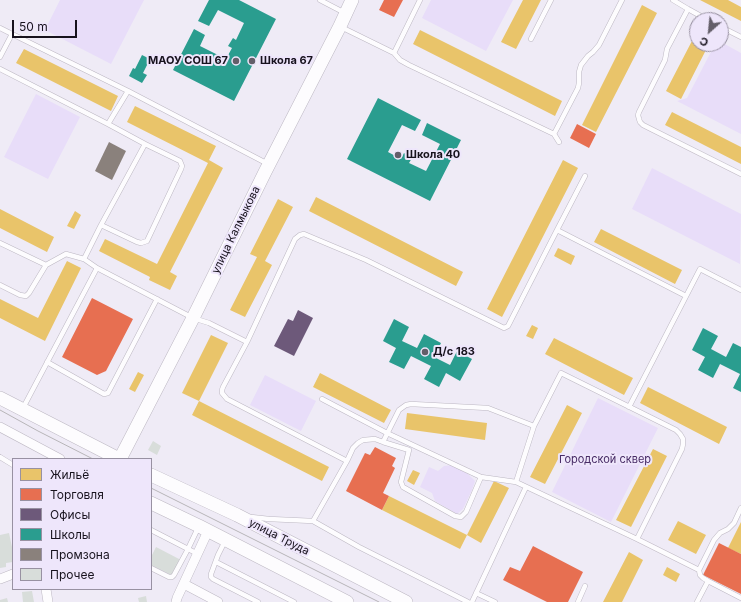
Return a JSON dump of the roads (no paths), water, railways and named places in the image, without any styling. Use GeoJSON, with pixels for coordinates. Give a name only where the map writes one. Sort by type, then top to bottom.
{"type":"FeatureCollection","features":[{"type":"Feature","properties":{"kind":"main road","name":"улица Калмыкова"},"geometry":{"type":"LineString","coordinates":[[120,458],[193,318],[352,0]]}},
{"type":"Feature","properties":{"kind":"main road"},"geometry":{"type":"LineString","coordinates":[[0,398],[117,458]]}},
{"type":"Feature","properties":{"kind":"main road","name":"улица Труда"},"geometry":{"type":"LineString","coordinates":[[152,475],[237,516],[406,602]]}},
{"type":"Feature","properties":{"kind":"main road"},"geometry":{"type":"LineString","coordinates":[[152,503],[347,602]]}},
{"type":"Feature","properties":{"kind":"street"},"geometry":{"type":"LineString","coordinates":[[0,427],[58,458]]}},
{"type":"Feature","properties":{"kind":"street"},"geometry":{"type":"LineString","coordinates":[[176,602],[198,554],[203,528]]}},
{"type":"Feature","properties":{"kind":"street"},"geometry":{"type":"LineString","coordinates":[[0,579],[12,574]]}},
{"type":"Feature","properties":{"kind":"street"},"geometry":{"type":"LineString","coordinates":[[184,584],[218,602]]}},
{"type":"Feature","properties":{"kind":"street"},"geometry":{"type":"LineString","coordinates":[[46,590],[48,602]]}},
{"type":"Feature","properties":{"kind":"lane"},"geometry":{"type":"LineString","coordinates":[[320,0],[346,13]]}},
{"type":"Feature","properties":{"kind":"lane"},"geometry":{"type":"LineString","coordinates":[[394,53],[420,0]]}},
{"type":"Feature","properties":{"kind":"lane"},"geometry":{"type":"LineString","coordinates":[[531,39],[551,0]]}},
{"type":"Feature","properties":{"kind":"lane"},"geometry":{"type":"LineString","coordinates":[[554,134],[578,88],[581,65],[599,45],[622,0]]}},
{"type":"Feature","properties":{"kind":"lane"},"geometry":{"type":"LineString","coordinates":[[673,0],[693,12]]}},
{"type":"Feature","properties":{"kind":"lane"},"geometry":{"type":"LineString","coordinates":[[688,9],[639,112],[639,119],[643,124],[741,174]]}},
{"type":"Feature","properties":{"kind":"lane"},"geometry":{"type":"LineString","coordinates":[[340,26],[394,53],[400,60],[409,65],[554,134],[559,142]]}},
{"type":"Feature","properties":{"kind":"lane"},"geometry":{"type":"LineString","coordinates":[[0,28],[128,91],[269,164]]}},
{"type":"Feature","properties":{"kind":"lane"},"geometry":{"type":"LineString","coordinates":[[729,31],[741,37]]}},
{"type":"Feature","properties":{"kind":"lane"},"geometry":{"type":"LineString","coordinates":[[0,57],[12,34]]}},
{"type":"Feature","properties":{"kind":"lane"},"geometry":{"type":"LineString","coordinates":[[0,69],[180,161],[182,166],[147,241],[144,243],[137,242],[101,225]]}},
{"type":"Feature","properties":{"kind":"lane"},"geometry":{"type":"LineString","coordinates":[[108,124],[128,91]]}},
{"type":"Feature","properties":{"kind":"lane"},"geometry":{"type":"LineString","coordinates":[[84,259],[145,144]]}},
{"type":"Feature","properties":{"kind":"lane"},"geometry":{"type":"LineString","coordinates":[[347,461],[224,396],[222,393],[222,386],[247,342],[295,239],[300,235],[307,235],[366,260],[504,328],[508,326],[585,176]]}},
{"type":"Feature","properties":{"kind":"lane"},"geometry":{"type":"LineString","coordinates":[[557,230],[686,296]]}},
{"type":"Feature","properties":{"kind":"lane"},"geometry":{"type":"LineString","coordinates":[[0,243],[46,265]]}},
{"type":"Feature","properties":{"kind":"lane"},"geometry":{"type":"LineString","coordinates":[[0,285],[20,295],[26,296],[30,293],[46,265],[66,254],[84,259],[97,268],[193,318],[209,323],[247,342]]}},
{"type":"Feature","properties":{"kind":"lane"},"geometry":{"type":"LineString","coordinates":[[22,410],[97,268]]}},
{"type":"Feature","properties":{"kind":"lane"},"geometry":{"type":"LineString","coordinates":[[629,407],[700,269],[741,290]]}},
{"type":"Feature","properties":{"kind":"lane"},"geometry":{"type":"LineString","coordinates":[[47,362],[104,394],[108,393],[157,299]]}},
{"type":"Feature","properties":{"kind":"lane"},"geometry":{"type":"LineString","coordinates":[[516,482],[534,426],[561,373],[676,430],[683,439],[682,449],[637,538]]}},
{"type":"Feature","properties":{"kind":"lane"},"geometry":{"type":"LineString","coordinates":[[322,399],[387,433],[481,477],[516,482],[637,538],[699,570]]}},
{"type":"Feature","properties":{"kind":"lane"},"geometry":{"type":"LineString","coordinates":[[383,442],[399,410],[406,405],[411,404],[488,408],[534,426]]}},
{"type":"Feature","properties":{"kind":"lane"},"geometry":{"type":"LineString","coordinates":[[312,521],[353,448],[358,443],[363,440],[375,439],[409,450],[424,450]]}},
{"type":"Feature","properties":{"kind":"lane"},"geometry":{"type":"LineString","coordinates":[[409,450],[401,482],[403,487],[455,516],[461,517],[466,512],[481,477]]}},
{"type":"Feature","properties":{"kind":"lane"},"geometry":{"type":"LineString","coordinates":[[0,457],[12,464]]}},
{"type":"Feature","properties":{"kind":"lane"},"geometry":{"type":"LineString","coordinates":[[472,602],[526,487]]}},
{"type":"Feature","properties":{"kind":"lane"},"geometry":{"type":"LineString","coordinates":[[741,508],[734,523],[728,529],[720,533],[714,540],[699,570],[700,575],[703,578],[741,598]]}},
{"type":"Feature","properties":{"kind":"lane"},"geometry":{"type":"LineString","coordinates":[[237,516],[312,521],[359,547],[468,602]]}},
{"type":"Feature","properties":{"kind":"lane"},"geometry":{"type":"LineString","coordinates":[[152,568],[172,577],[188,549],[203,528]]}},
{"type":"Feature","properties":{"kind":"lane"},"geometry":{"type":"LineString","coordinates":[[152,531],[198,554]]}},
{"type":"Feature","properties":{"kind":"lane"},"geometry":{"type":"LineString","coordinates":[[225,540],[211,574],[212,578],[258,602]]}},
{"type":"Feature","properties":{"kind":"lane"},"geometry":{"type":"LineString","coordinates":[[216,562],[294,602]]}},
{"type":"Feature","properties":{"kind":"lane"},"geometry":{"type":"LineString","coordinates":[[697,602],[708,581]]}},
{"type":"Feature","properties":{"kind":"lane"},"geometry":{"type":"LineString","coordinates":[[578,602],[585,586]]}},
{"type":"Feature","properties":{"kind":"lane"},"geometry":{"type":"LineString","coordinates":[[476,593],[495,602]]}},
{"type":"Feature","properties":{"kind":"tram line"},"geometry":{"type":"LineString","coordinates":[[0,410],[91,458]]}},
{"type":"Feature","properties":{"kind":"tram line"},"geometry":{"type":"LineString","coordinates":[[152,488],[379,602]]}},
{"type":"Feature","properties":{"kind":"place","name":"МАОУ СОШ 67"},"geometry":{"type":"Point","coordinates":[236,61]}},
{"type":"Feature","properties":{"kind":"place","name":"Школа 67"},"geometry":{"type":"Point","coordinates":[252,61]}},
{"type":"Feature","properties":{"kind":"place","name":"Школа 40"},"geometry":{"type":"Point","coordinates":[398,155]}},
{"type":"Feature","properties":{"kind":"place","name":"Д/с 183"},"geometry":{"type":"Point","coordinates":[425,352]}},
{"type":"Feature","properties":{"kind":"park label","name":"Городской сквер"},"geometry":{"type":"Point","coordinates":[605,460]}}]}
